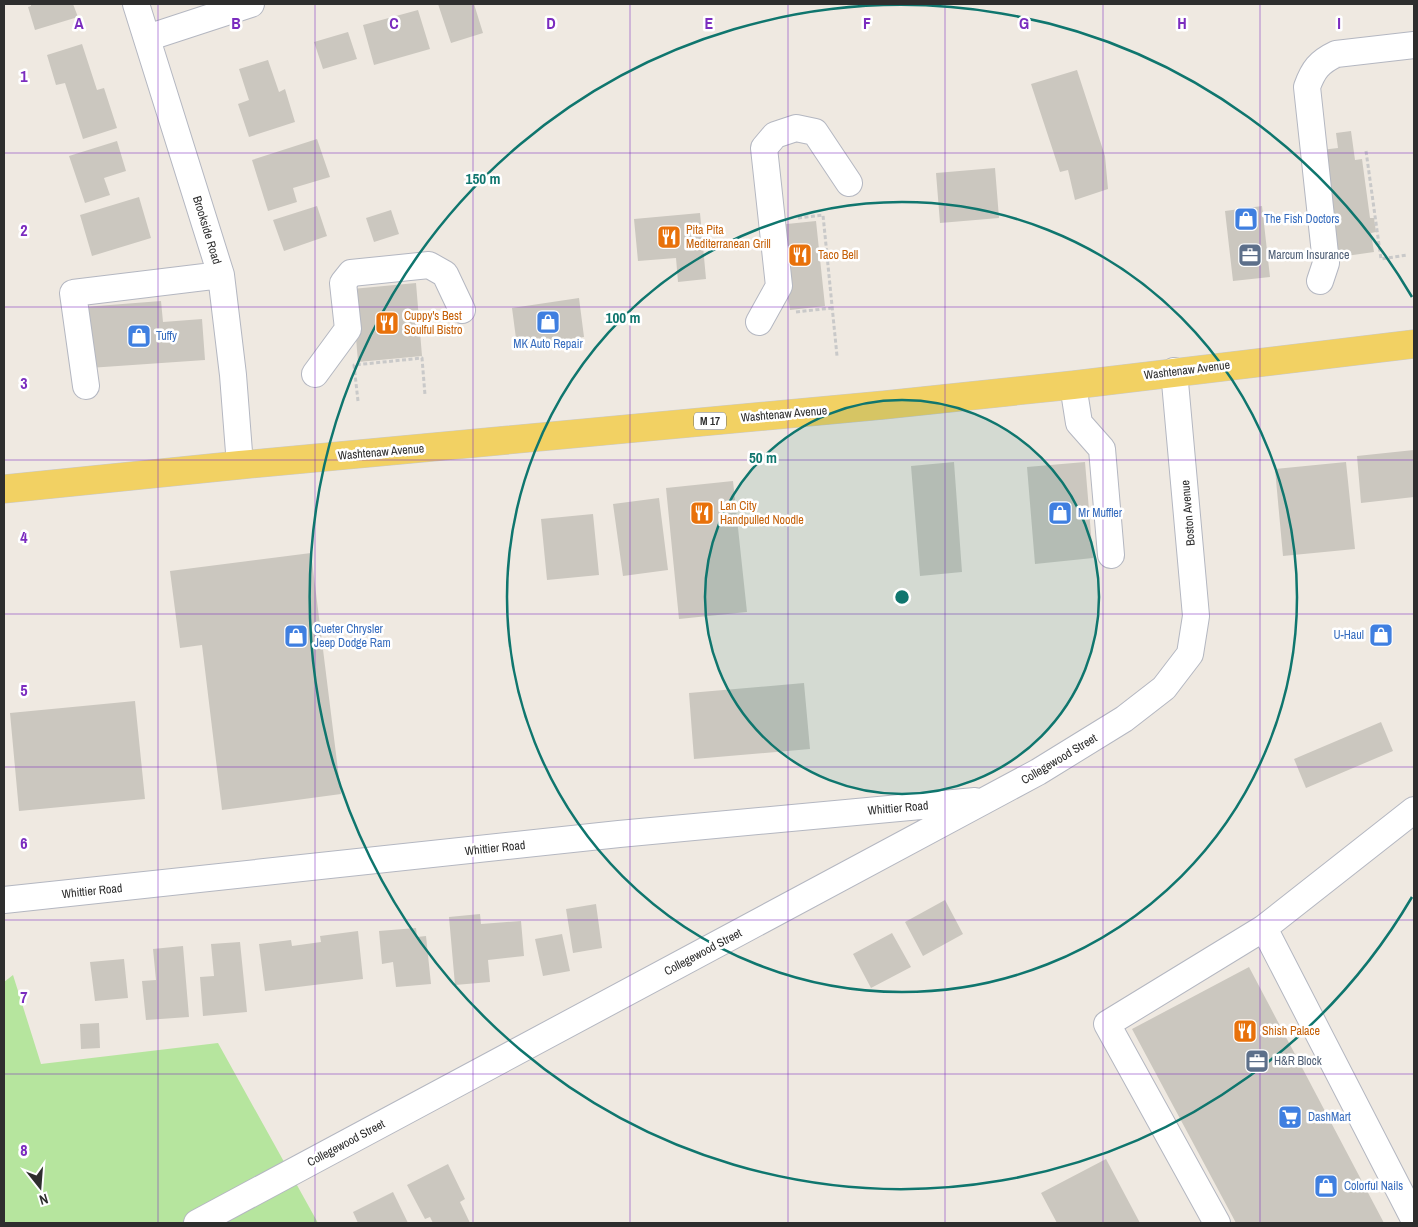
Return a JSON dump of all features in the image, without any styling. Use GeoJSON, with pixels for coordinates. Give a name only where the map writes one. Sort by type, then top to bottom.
{"type":"FeatureCollection","features":[{"type":"Feature","properties":{"kind":"main road","name":"Washtenaw Avenue"},"geometry":{"type":"LineString","coordinates":[[4,489],[240,464],[769,416],[1073,384],[1414,344]]}},
{"type":"Feature","properties":{"kind":"street","name":"Brookside Road"},"geometry":{"type":"LineString","coordinates":[[136,4],[221,276],[233,375],[240,464]]}},
{"type":"Feature","properties":{"kind":"street"},"geometry":{"type":"LineString","coordinates":[[147,38],[251,4]]}},
{"type":"Feature","properties":{"kind":"street"},"geometry":{"type":"LineString","coordinates":[[1320,281],[1326,264],[1307,87],[1311,76],[1324,59],[1336,54],[1414,44]]}},
{"type":"Feature","properties":{"kind":"street"},"geometry":{"type":"LineString","coordinates":[[759,322],[779,286],[764,148],[776,135],[796,128],[815,132],[849,183]]}},
{"type":"Feature","properties":{"kind":"street"},"geometry":{"type":"LineString","coordinates":[[315,374],[348,329],[343,283],[351,273],[429,265],[445,274],[462,310]]}},
{"type":"Feature","properties":{"kind":"street"},"geometry":{"type":"LineString","coordinates":[[86,386],[73,292],[221,276]]}},
{"type":"Feature","properties":{"kind":"street","name":"Boston Avenue"},"geometry":{"type":"LineString","coordinates":[[1174,372],[1196,616],[1190,654]]}},
{"type":"Feature","properties":{"kind":"street"},"geometry":{"type":"LineString","coordinates":[[1073,384],[1079,423],[1102,449],[1111,555]]}},
{"type":"Feature","properties":{"kind":"street","name":"Collegewood Street"},"geometry":{"type":"LineString","coordinates":[[197,1223],[1038,772],[1124,719],[1164,688],[1190,654]]}},
{"type":"Feature","properties":{"kind":"street","name":"Whittier Road"},"geometry":{"type":"LineString","coordinates":[[4,900],[619,834],[986,800]]}},
{"type":"Feature","properties":{"kind":"street"},"geometry":{"type":"LineString","coordinates":[[1217,1223],[1108,1024],[1264,928],[1414,810]]}},
{"type":"Feature","properties":{"kind":"street"},"geometry":{"type":"LineString","coordinates":[[1264,928],[1414,1220]]}},
{"type":"Feature","properties":{"kind":"path"},"geometry":{"type":"LineString","coordinates":[[1366,151],[1381,259],[1407,255]]}},
{"type":"Feature","properties":{"kind":"path"},"geometry":{"type":"LineString","coordinates":[[796,218],[823,215],[837,356]]}},
{"type":"Feature","properties":{"kind":"path"},"geometry":{"type":"LineString","coordinates":[[794,312],[832,308]]}},
{"type":"Feature","properties":{"kind":"path"},"geometry":{"type":"LineString","coordinates":[[358,401],[354,365],[422,358],[425,395]]}},
{"type":"Feature","properties":{"kind":"green space"},"geometry":{"type":"Polygon","coordinates":[[[13,975],[41,1064],[218,1043],[318,1223],[4,1223],[4,982],[13,975]]]}},
{"type":"Feature","properties":{"kind":"building"},"geometry":{"type":"Polygon","coordinates":[[[31,4],[73,4],[78,17],[35,30],[28,7],[31,4]]]}},
{"type":"Feature","properties":{"kind":"building"},"geometry":{"type":"Polygon","coordinates":[[[438,4],[474,4],[483,33],[451,43],[438,4]]]}},
{"type":"Feature","properties":{"kind":"building"},"geometry":{"type":"Polygon","coordinates":[[[418,10],[430,49],[374,65],[363,25],[418,10]]]}},
{"type":"Feature","properties":{"kind":"building"},"geometry":{"type":"Polygon","coordinates":[[[348,32],[357,59],[323,69],[314,42],[348,32]]]}},
{"type":"Feature","properties":{"kind":"building"},"geometry":{"type":"Polygon","coordinates":[[[82,44],[97,90],[104,88],[117,128],[83,139],[65,83],[56,85],[47,55],[82,44]]]}},
{"type":"Feature","properties":{"kind":"building"},"geometry":{"type":"Polygon","coordinates":[[[268,60],[279,92],[285,89],[295,122],[249,137],[238,104],[249,100],[239,69],[268,60]]]}},
{"type":"Feature","properties":{"kind":"building"},"geometry":{"type":"Polygon","coordinates":[[[1077,70],[1105,156],[1108,189],[1075,200],[1068,170],[1060,172],[1031,84],[1077,70]]]}},
{"type":"Feature","properties":{"kind":"building"},"geometry":{"type":"Polygon","coordinates":[[[1351,131],[1355,160],[1362,159],[1370,218],[1374,218],[1376,232],[1371,233],[1374,252],[1339,257],[1321,150],[1338,148],[1336,133],[1351,131]]]}},
{"type":"Feature","properties":{"kind":"building"},"geometry":{"type":"Polygon","coordinates":[[[317,139],[330,177],[293,188],[297,202],[268,211],[252,160],[317,139]]]}},
{"type":"Feature","properties":{"kind":"building"},"geometry":{"type":"Polygon","coordinates":[[[117,141],[126,171],[104,178],[110,195],[85,203],[69,156],[117,141]]]}},
{"type":"Feature","properties":{"kind":"building"},"geometry":{"type":"Polygon","coordinates":[[[995,168],[999,218],[940,223],[936,173],[995,168]]]}},
{"type":"Feature","properties":{"kind":"building"},"geometry":{"type":"Polygon","coordinates":[[[139,197],[151,238],[92,256],[80,215],[139,197]]]}},
{"type":"Feature","properties":{"kind":"building"},"geometry":{"type":"Polygon","coordinates":[[[317,206],[327,236],[284,251],[273,220],[317,206]]]}},
{"type":"Feature","properties":{"kind":"building"},"geometry":{"type":"Polygon","coordinates":[[[1262,206],[1270,277],[1233,281],[1225,211],[1262,206]]]}},
{"type":"Feature","properties":{"kind":"building"},"geometry":{"type":"Polygon","coordinates":[[[391,210],[399,234],[374,242],[366,218],[391,210]]]}},
{"type":"Feature","properties":{"kind":"building"},"geometry":{"type":"Polygon","coordinates":[[[700,213],[706,279],[678,282],[676,258],[638,261],[634,219],[700,213]]]}},
{"type":"Feature","properties":{"kind":"building","name":"Taco Bell"},"geometry":{"type":"Polygon","coordinates":[[[816,221],[825,306],[790,310],[777,225],[816,221]]]}},
{"type":"Feature","properties":{"kind":"building","name":"Cuppy's Best Soulful Bistro"},"geometry":{"type":"Polygon","coordinates":[[[416,283],[422,356],[358,362],[352,289],[416,283]]]}},
{"type":"Feature","properties":{"kind":"building","name":"MK Auto Repair"},"geometry":{"type":"Polygon","coordinates":[[[579,298],[584,337],[517,346],[512,308],[579,298]]]}},
{"type":"Feature","properties":{"kind":"building"},"geometry":{"type":"Polygon","coordinates":[[[161,301],[163,322],[202,319],[205,360],[89,368],[84,307],[161,301]]]}},
{"type":"Feature","properties":{"kind":"building"},"geometry":{"type":"Polygon","coordinates":[[[1414,450],[1414,497],[1361,503],[1357,456],[1414,450]]]}},
{"type":"Feature","properties":{"kind":"building"},"geometry":{"type":"Polygon","coordinates":[[[954,462],[962,572],[920,576],[911,466],[954,462]]]}},
{"type":"Feature","properties":{"kind":"building"},"geometry":{"type":"Polygon","coordinates":[[[1085,462],[1093,558],[1035,564],[1027,467],[1085,462]]]}},
{"type":"Feature","properties":{"kind":"building"},"geometry":{"type":"Polygon","coordinates":[[[1346,462],[1355,549],[1283,556],[1275,469],[1346,462]]]}},
{"type":"Feature","properties":{"kind":"building"},"geometry":{"type":"Polygon","coordinates":[[[733,481],[747,612],[679,619],[666,488],[733,481]]]}},
{"type":"Feature","properties":{"kind":"building"},"geometry":{"type":"Polygon","coordinates":[[[659,498],[668,570],[623,576],[613,504],[659,498]]]}},
{"type":"Feature","properties":{"kind":"building"},"geometry":{"type":"Polygon","coordinates":[[[593,514],[599,575],[547,580],[541,519],[593,514]]]}},
{"type":"Feature","properties":{"kind":"building"},"geometry":{"type":"Polygon","coordinates":[[[311,553],[341,794],[222,810],[202,645],[180,648],[170,571],[311,553]]]}},
{"type":"Feature","properties":{"kind":"building"},"geometry":{"type":"Polygon","coordinates":[[[804,683],[810,749],[694,759],[689,693],[804,683]]]}},
{"type":"Feature","properties":{"kind":"building"},"geometry":{"type":"Polygon","coordinates":[[[135,701],[145,799],[19,811],[10,713],[135,701]]]}},
{"type":"Feature","properties":{"kind":"building"},"geometry":{"type":"Polygon","coordinates":[[[1381,722],[1393,751],[1306,788],[1294,759],[1381,722]]]}},
{"type":"Feature","properties":{"kind":"building"},"geometry":{"type":"Polygon","coordinates":[[[945,900],[963,934],[923,956],[905,922],[945,900]]]}},
{"type":"Feature","properties":{"kind":"building"},"geometry":{"type":"Polygon","coordinates":[[[596,904],[602,948],[573,953],[566,909],[596,904]]]}},
{"type":"Feature","properties":{"kind":"building"},"geometry":{"type":"Polygon","coordinates":[[[480,914],[481,924],[521,921],[524,956],[488,960],[490,982],[455,985],[449,917],[480,914]]]}},
{"type":"Feature","properties":{"kind":"building"},"geometry":{"type":"Polygon","coordinates":[[[416,928],[417,937],[426,936],[431,984],[396,987],[393,962],[382,964],[379,931],[416,928]]]}},
{"type":"Feature","properties":{"kind":"building"},"geometry":{"type":"Polygon","coordinates":[[[358,931],[363,979],[265,991],[259,944],[291,940],[292,946],[321,942],[320,936],[358,931]]]}},
{"type":"Feature","properties":{"kind":"building"},"geometry":{"type":"Polygon","coordinates":[[[892,933],[911,967],[871,988],[853,954],[892,933]]]}},
{"type":"Feature","properties":{"kind":"building"},"geometry":{"type":"Polygon","coordinates":[[[562,934],[570,971],[543,976],[535,939],[562,934]]]}},
{"type":"Feature","properties":{"kind":"building"},"geometry":{"type":"Polygon","coordinates":[[[240,942],[247,1012],[203,1016],[200,977],[214,976],[211,944],[240,942]]]}},
{"type":"Feature","properties":{"kind":"building"},"geometry":{"type":"Polygon","coordinates":[[[183,946],[189,1017],[146,1020],[142,981],[156,980],[153,949],[183,946]]]}},
{"type":"Feature","properties":{"kind":"building"},"geometry":{"type":"Polygon","coordinates":[[[124,959],[128,998],[95,1001],[90,962],[124,959]]]}},
{"type":"Feature","properties":{"kind":"building"},"geometry":{"type":"Polygon","coordinates":[[[1249,967],[1384,1223],[1236,1223],[1132,1029],[1249,967]]]}},
{"type":"Feature","properties":{"kind":"building"},"geometry":{"type":"Polygon","coordinates":[[[99,1023],[100,1048],[81,1049],[80,1024],[99,1023]]]}},
{"type":"Feature","properties":{"kind":"building"},"geometry":{"type":"Polygon","coordinates":[[[1106,1159],[1140,1223],[1057,1223],[1041,1193],[1106,1159]]]}},
{"type":"Feature","properties":{"kind":"building"},"geometry":{"type":"Polygon","coordinates":[[[448,1164],[465,1199],[460,1202],[470,1223],[433,1223],[430,1217],[425,1219],[407,1185],[448,1164]]]}},
{"type":"Feature","properties":{"kind":"building"},"geometry":{"type":"Polygon","coordinates":[[[393,1192],[408,1223],[358,1223],[353,1212],[393,1192]]]}},
{"type":"Feature","properties":{"kind":"place","name":"The Fish Doctors"},"geometry":{"type":"Point","coordinates":[1246,219]}},
{"type":"Feature","properties":{"kind":"place","name":"Pita Pita Mediterranean Grill"},"geometry":{"type":"Point","coordinates":[669,237]}},
{"type":"Feature","properties":{"kind":"place","name":"Taco Bell"},"geometry":{"type":"Point","coordinates":[800,255]}},
{"type":"Feature","properties":{"kind":"place","name":"Marcum Insurance"},"geometry":{"type":"Point","coordinates":[1250,255]}},
{"type":"Feature","properties":{"kind":"place","name":"MK Auto Repair"},"geometry":{"type":"Point","coordinates":[548,322]}},
{"type":"Feature","properties":{"kind":"place","name":"Cuppy's Best Soulful Bistro"},"geometry":{"type":"Point","coordinates":[387,323]}},
{"type":"Feature","properties":{"kind":"place","name":"Tuffy"},"geometry":{"type":"Point","coordinates":[139,336]}},
{"type":"Feature","properties":{"kind":"place","name":"Lan City Handpulled Noodle"},"geometry":{"type":"Point","coordinates":[702,513]}},
{"type":"Feature","properties":{"kind":"place","name":"Mr Muffler"},"geometry":{"type":"Point","coordinates":[1060,513]}},
{"type":"Feature","properties":{"kind":"place","name":"U-Haul"},"geometry":{"type":"Point","coordinates":[1381,635]}},
{"type":"Feature","properties":{"kind":"place","name":"Cueter Chrysler Jeep Dodge Ram"},"geometry":{"type":"Point","coordinates":[296,636]}},
{"type":"Feature","properties":{"kind":"place","name":"Shish Palace"},"geometry":{"type":"Point","coordinates":[1245,1031]}},
{"type":"Feature","properties":{"kind":"place","name":"H&R Block"},"geometry":{"type":"Point","coordinates":[1257,1061]}},
{"type":"Feature","properties":{"kind":"place","name":"DashMart"},"geometry":{"type":"Point","coordinates":[1290,1117]}},
{"type":"Feature","properties":{"kind":"place","name":"Colorful Nails"},"geometry":{"type":"Point","coordinates":[1326,1186]}}]}
